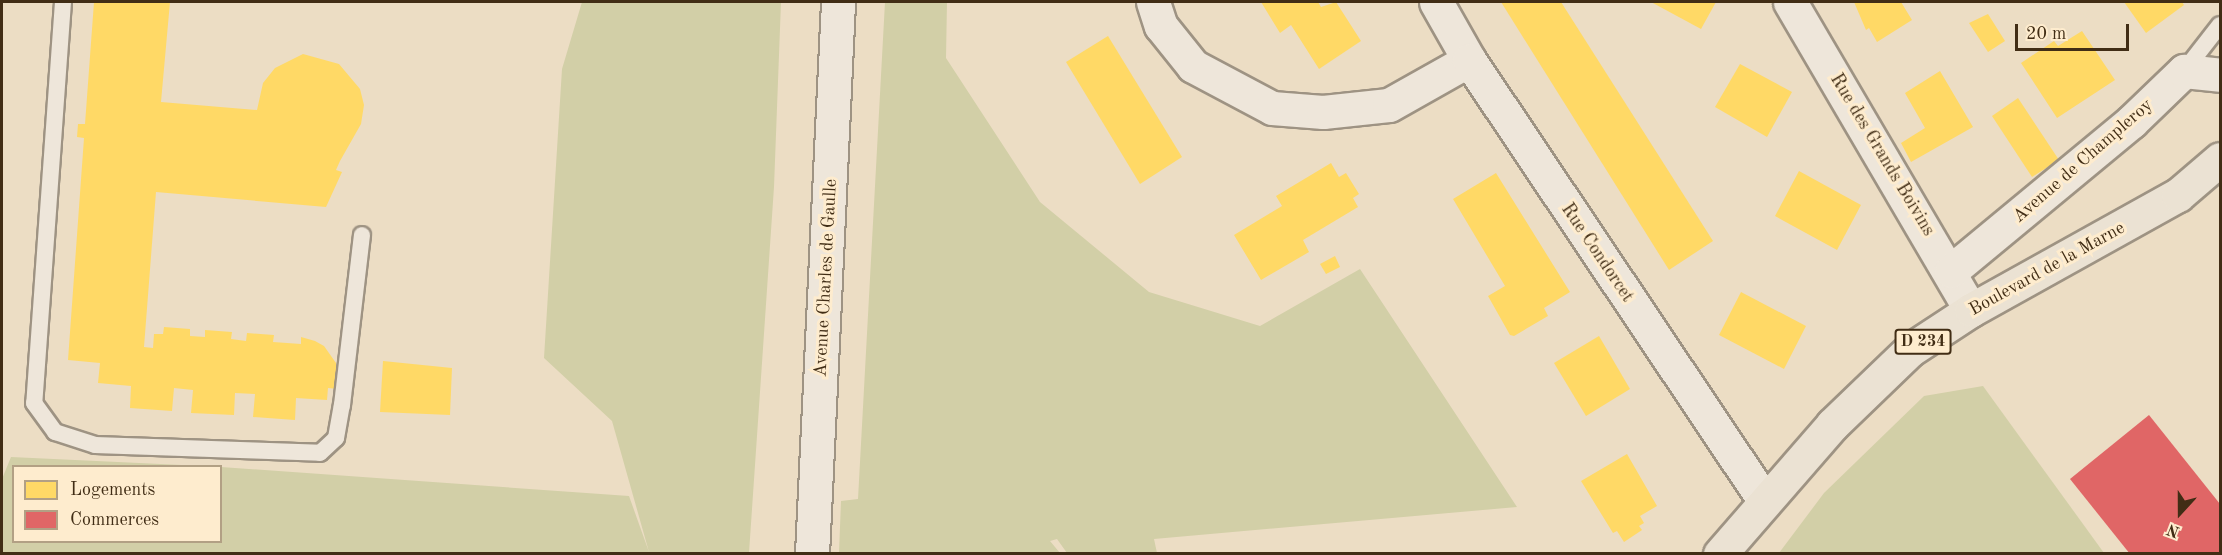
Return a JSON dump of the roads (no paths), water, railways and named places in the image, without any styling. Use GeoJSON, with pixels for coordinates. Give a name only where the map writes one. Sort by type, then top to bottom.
{"type":"FeatureCollection","features":[{"type":"Feature","properties":{"kind":"main road","name":"D 234"},"geometry":{"type":"LineString","coordinates":[[2178,195],[2220,159]]}},
{"type":"Feature","properties":{"kind":"main road","name":"D 234"},"geometry":{"type":"LineString","coordinates":[[2178,195],[2220,187]]}},
{"type":"Feature","properties":{"kind":"main road","name":"Boulevard de la Marne"},"geometry":{"type":"LineString","coordinates":[[1720,554],[1764,500],[1832,425],[1910,350],[1971,310],[2178,195]]}},
{"type":"Feature","properties":{"kind":"street","name":"Avenue Charles de Gaulle"},"geometry":{"type":"LineString","coordinates":[[812,554],[838,2]]}},
{"type":"Feature","properties":{"kind":"street"},"geometry":{"type":"LineString","coordinates":[[1153,2],[1161,26],[1193,66],[1272,108],[1323,112],[1389,105],[1469,60]]}},
{"type":"Feature","properties":{"kind":"street","name":"Rue Condorcet"},"geometry":{"type":"LineString","coordinates":[[1436,2],[1469,60],[1764,500]]}},
{"type":"Feature","properties":{"kind":"street","name":"Rue des Grands Boivins"},"geometry":{"type":"LineString","coordinates":[[1790,2],[1951,271],[1971,310]]}},
{"type":"Feature","properties":{"kind":"street"},"geometry":{"type":"LineString","coordinates":[[2184,71],[2220,75]]}},
{"type":"Feature","properties":{"kind":"street","name":"Avenue de Champleroy"},"geometry":{"type":"LineString","coordinates":[[1951,271],[2131,122],[2184,71]]}},
{"type":"Feature","properties":{"kind":"lane"},"geometry":{"type":"LineString","coordinates":[[63,2],[34,403],[55,432],[95,445],[320,453],[336,438],[362,235]]}},
{"type":"Feature","properties":{"kind":"lane"},"geometry":{"type":"LineString","coordinates":[[2184,71],[2220,25]]}}]}
